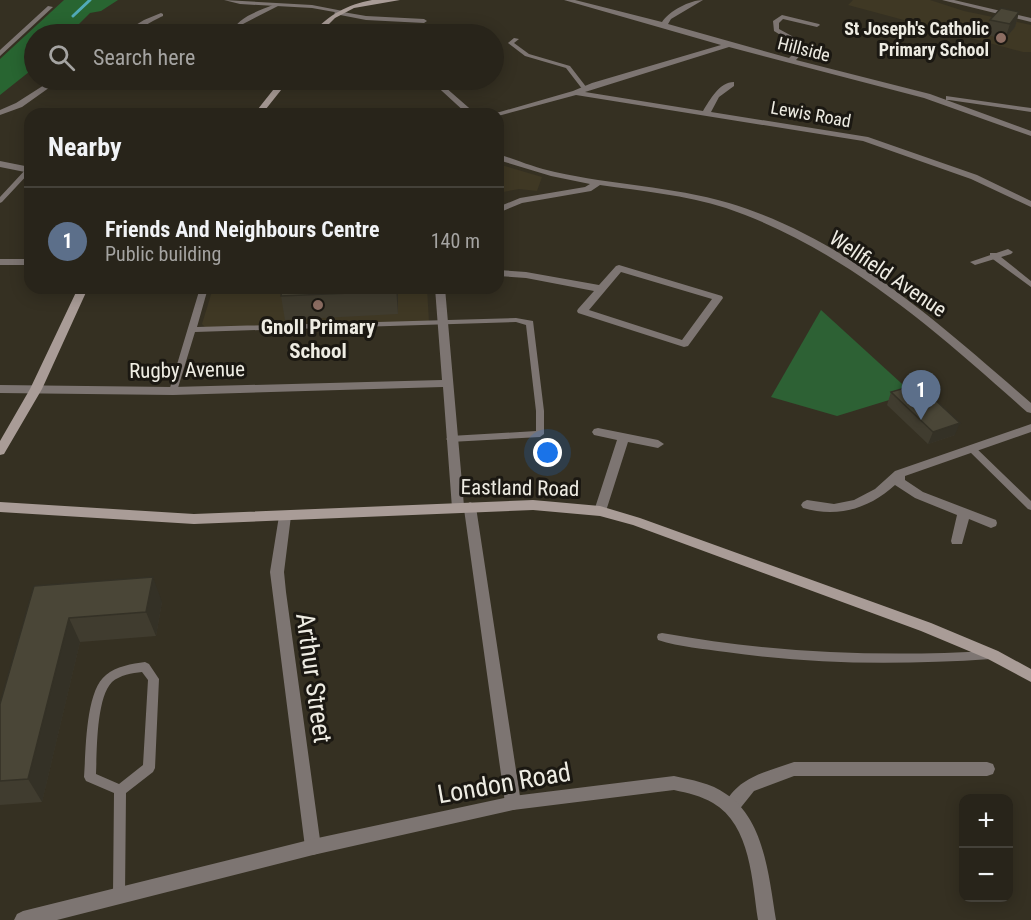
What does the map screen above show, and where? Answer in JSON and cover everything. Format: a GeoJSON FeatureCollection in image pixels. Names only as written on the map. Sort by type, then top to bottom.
{"type":"FeatureCollection","features":[{"type":"Feature","properties":{"kind":"main road"},"geometry":{"type":"LineString","coordinates":[[324,24],[339,12],[361,4],[397,0]]}},
{"type":"Feature","properties":{"kind":"main road"},"geometry":{"type":"LineString","coordinates":[[263,108],[277,90]]}},
{"type":"Feature","properties":{"kind":"main road"},"geometry":{"type":"LineString","coordinates":[[0,451],[36,388],[80,294]]}},
{"type":"Feature","properties":{"kind":"main road","name":"Eastland Road"},"geometry":{"type":"LineString","coordinates":[[0,507],[194,519],[533,505],[600,511],[715,549],[926,627],[1012,663],[1031,676]]}},
{"type":"Feature","properties":{"kind":"main road"},"geometry":{"type":"LineString","coordinates":[[1012,663],[1031,687]]}},
{"type":"Feature","properties":{"kind":"street","name":"Hillside"},"geometry":{"type":"LineString","coordinates":[[567,0],[927,96],[1031,134]]}},
{"type":"Feature","properties":{"kind":"street"},"geometry":{"type":"LineString","coordinates":[[664,25],[668,18],[700,0]]}},
{"type":"Feature","properties":{"kind":"street"},"geometry":{"type":"LineString","coordinates":[[945,0],[1031,20]]}},
{"type":"Feature","properties":{"kind":"street"},"geometry":{"type":"LineString","coordinates":[[240,24],[275,6]]}},
{"type":"Feature","properties":{"kind":"street"},"geometry":{"type":"LineString","coordinates":[[32,24],[50,7]]}},
{"type":"Feature","properties":{"kind":"street"},"geometry":{"type":"LineString","coordinates":[[339,12],[366,18],[424,21]]}},
{"type":"Feature","properties":{"kind":"street"},"geometry":{"type":"LineString","coordinates":[[141,24],[160,15]]}},
{"type":"Feature","properties":{"kind":"street"},"geometry":{"type":"LineString","coordinates":[[791,61],[802,49],[798,43],[776,30],[775,22],[782,17],[817,25]]}},
{"type":"Feature","properties":{"kind":"street"},"geometry":{"type":"LineString","coordinates":[[0,54],[24,31]]}},
{"type":"Feature","properties":{"kind":"street"},"geometry":{"type":"LineString","coordinates":[[504,112],[576,93],[729,45]]}},
{"type":"Feature","properties":{"kind":"street"},"geometry":{"type":"LineString","coordinates":[[706,113],[716,96],[731,84]]}},
{"type":"Feature","properties":{"kind":"street"},"geometry":{"type":"LineString","coordinates":[[0,113],[19,105],[42,90]]}},
{"type":"Feature","properties":{"kind":"street"},"geometry":{"type":"LineString","coordinates":[[444,90],[465,108]]}},
{"type":"Feature","properties":{"kind":"street","name":"Lewis Road"},"geometry":{"type":"LineString","coordinates":[[576,93],[865,139],[975,177],[1031,204]]}},
{"type":"Feature","properties":{"kind":"street"},"geometry":{"type":"LineString","coordinates":[[927,96],[1031,110]]}},
{"type":"Feature","properties":{"kind":"street","name":"Wellfield Avenue"},"geometry":{"type":"LineString","coordinates":[[504,159],[556,174],[651,188],[728,206],[783,228],[882,286],[945,335],[1031,409]]}},
{"type":"Feature","properties":{"kind":"street"},"geometry":{"type":"LineString","coordinates":[[0,164],[24,169]]}},
{"type":"Feature","properties":{"kind":"street","name":"Wellfield Avenue"},"geometry":{"type":"LineString","coordinates":[[504,208],[520,201],[588,189],[600,181]]}},
{"type":"Feature","properties":{"kind":"street"},"geometry":{"type":"LineString","coordinates":[[975,262],[1008,252]]}},
{"type":"Feature","properties":{"kind":"street"},"geometry":{"type":"LineString","coordinates":[[0,262],[24,262]]}},
{"type":"Feature","properties":{"kind":"street"},"geometry":{"type":"LineString","coordinates":[[620,268],[717,298],[684,344],[582,311],[602,289],[620,268]]}},
{"type":"Feature","properties":{"kind":"street"},"geometry":{"type":"LineString","coordinates":[[504,273],[526,275],[602,289]]}},
{"type":"Feature","properties":{"kind":"street"},"geometry":{"type":"LineString","coordinates":[[440,294],[450,439],[464,507],[513,804]]}},
{"type":"Feature","properties":{"kind":"street","name":"Rugby Avenue"},"geometry":{"type":"LineString","coordinates":[[0,389],[173,391],[446,383]]}},
{"type":"Feature","properties":{"kind":"street"},"geometry":{"type":"LineString","coordinates":[[807,505],[822,509],[855,505],[884,491],[899,474],[1031,428]]}},
{"type":"Feature","properties":{"kind":"street"},"geometry":{"type":"LineString","coordinates":[[598,432],[658,444]]}},
{"type":"Feature","properties":{"kind":"street"},"geometry":{"type":"LineString","coordinates":[[600,511],[624,437]]}},
{"type":"Feature","properties":{"kind":"street"},"geometry":{"type":"LineString","coordinates":[[899,474],[899,482],[918,495],[991,523]]}},
{"type":"Feature","properties":{"kind":"street"},"geometry":{"type":"LineString","coordinates":[[957,541],[964,514]]}},
{"type":"Feature","properties":{"kind":"street","name":"Arthur Street"},"geometry":{"type":"LineString","coordinates":[[285,516],[277,572],[313,847]]}},
{"type":"Feature","properties":{"kind":"street"},"geometry":{"type":"LineString","coordinates":[[767,920],[753,847],[746,827],[732,806],[748,786],[794,769],[987,769]]}},
{"type":"Feature","properties":{"kind":"street","name":"London Road"},"geometry":{"type":"LineString","coordinates":[[23,920],[313,847],[513,804],[674,783],[700,786],[732,806]]}},
{"type":"Feature","properties":{"kind":"lane"},"geometry":{"type":"LineString","coordinates":[[226,0],[275,6],[323,6],[339,12]]}},
{"type":"Feature","properties":{"kind":"lane"},"geometry":{"type":"LineString","coordinates":[[516,39],[511,44],[527,55],[568,67],[585,89]]}},
{"type":"Feature","properties":{"kind":"lane"},"geometry":{"type":"LineString","coordinates":[[0,201],[24,175]]}},
{"type":"Feature","properties":{"kind":"lane"},"geometry":{"type":"LineString","coordinates":[[993,255],[1031,285]]}},
{"type":"Feature","properties":{"kind":"lane"},"geometry":{"type":"LineString","coordinates":[[173,391],[202,294]]}},
{"type":"Feature","properties":{"kind":"lane"},"geometry":{"type":"LineString","coordinates":[[192,330],[516,320],[530,323],[533,328],[540,434],[450,439]]}},
{"type":"Feature","properties":{"kind":"lane"},"geometry":{"type":"LineString","coordinates":[[971,448],[1031,507]]}},
{"type":"Feature","properties":{"kind":"lane"},"geometry":{"type":"LineString","coordinates":[[662,636],[721,649],[784,654],[936,659],[993,655]]}},
{"type":"Feature","properties":{"kind":"lane"},"geometry":{"type":"LineString","coordinates":[[145,667],[154,679],[150,768],[120,790],[90,777],[98,695],[106,681],[118,672],[145,667]]}},
{"type":"Feature","properties":{"kind":"lane"},"geometry":{"type":"LineString","coordinates":[[119,894],[120,790]]}},
{"type":"Feature","properties":{"kind":"shaded area","name":"St Joseph's Catholic Primary School"},"geometry":{"type":"Polygon","coordinates":[[[853,0],[930,0],[964,11],[1031,25],[1031,52],[1023,52],[848,5],[853,0]]]}},
{"type":"Feature","properties":{"kind":"shaded area"},"geometry":{"type":"Polygon","coordinates":[[[504,166],[542,177],[537,191],[519,189],[504,192],[504,166]]]}},
{"type":"Feature","properties":{"kind":"shaded area","name":"Gnoll Primary School"},"geometry":{"type":"Polygon","coordinates":[[[211,294],[427,294],[429,322],[205,327],[202,324],[211,294]]]}},
{"type":"Feature","properties":{"kind":"green space"},"geometry":{"type":"Polygon","coordinates":[[[64,0],[118,0],[101,11],[90,13],[79,24],[38,24],[64,0]]]}},
{"type":"Feature","properties":{"kind":"green space"},"geometry":{"type":"Polygon","coordinates":[[[24,37],[24,76],[0,95],[0,59],[24,37]]]}},
{"type":"Feature","properties":{"kind":"green space"},"geometry":{"type":"Polygon","coordinates":[[[821,310],[912,393],[837,416],[771,397],[821,310]]]}},
{"type":"Feature","properties":{"kind":"building"},"geometry":{"type":"Polygon","coordinates":[[[1001,8],[1019,12],[1010,24],[990,20],[1001,8]]]}},
{"type":"Feature","properties":{"kind":"building"},"geometry":{"type":"Polygon","coordinates":[[[281,294],[327,294],[281,296],[281,294]]]}},
{"type":"Feature","properties":{"kind":"building"},"geometry":{"type":"Polygon","coordinates":[[[918,384],[960,423],[933,432],[891,392],[918,384]]]}},
{"type":"Feature","properties":{"kind":"building"},"geometry":{"type":"Polygon","coordinates":[[[153,577],[146,612],[69,618],[28,779],[0,781],[0,704],[34,586],[153,577]]]}},
{"type":"Feature","properties":{"kind":"waterway"},"geometry":{"type":"LineString","coordinates":[[73,16],[90,0]]}},
{"type":"Feature","properties":{"kind":"place","name":"St Joseph's Catholic Primary School"},"geometry":{"type":"Point","coordinates":[1001,38]}},
{"type":"Feature","properties":{"kind":"place","name":"Gnoll Primary School"},"geometry":{"type":"Point","coordinates":[318,305]}},
{"type":"Feature","properties":{"kind":"place","name":"Friends And Neighbours Centre"},"geometry":{"type":"Point","coordinates":[921,420]}}]}
